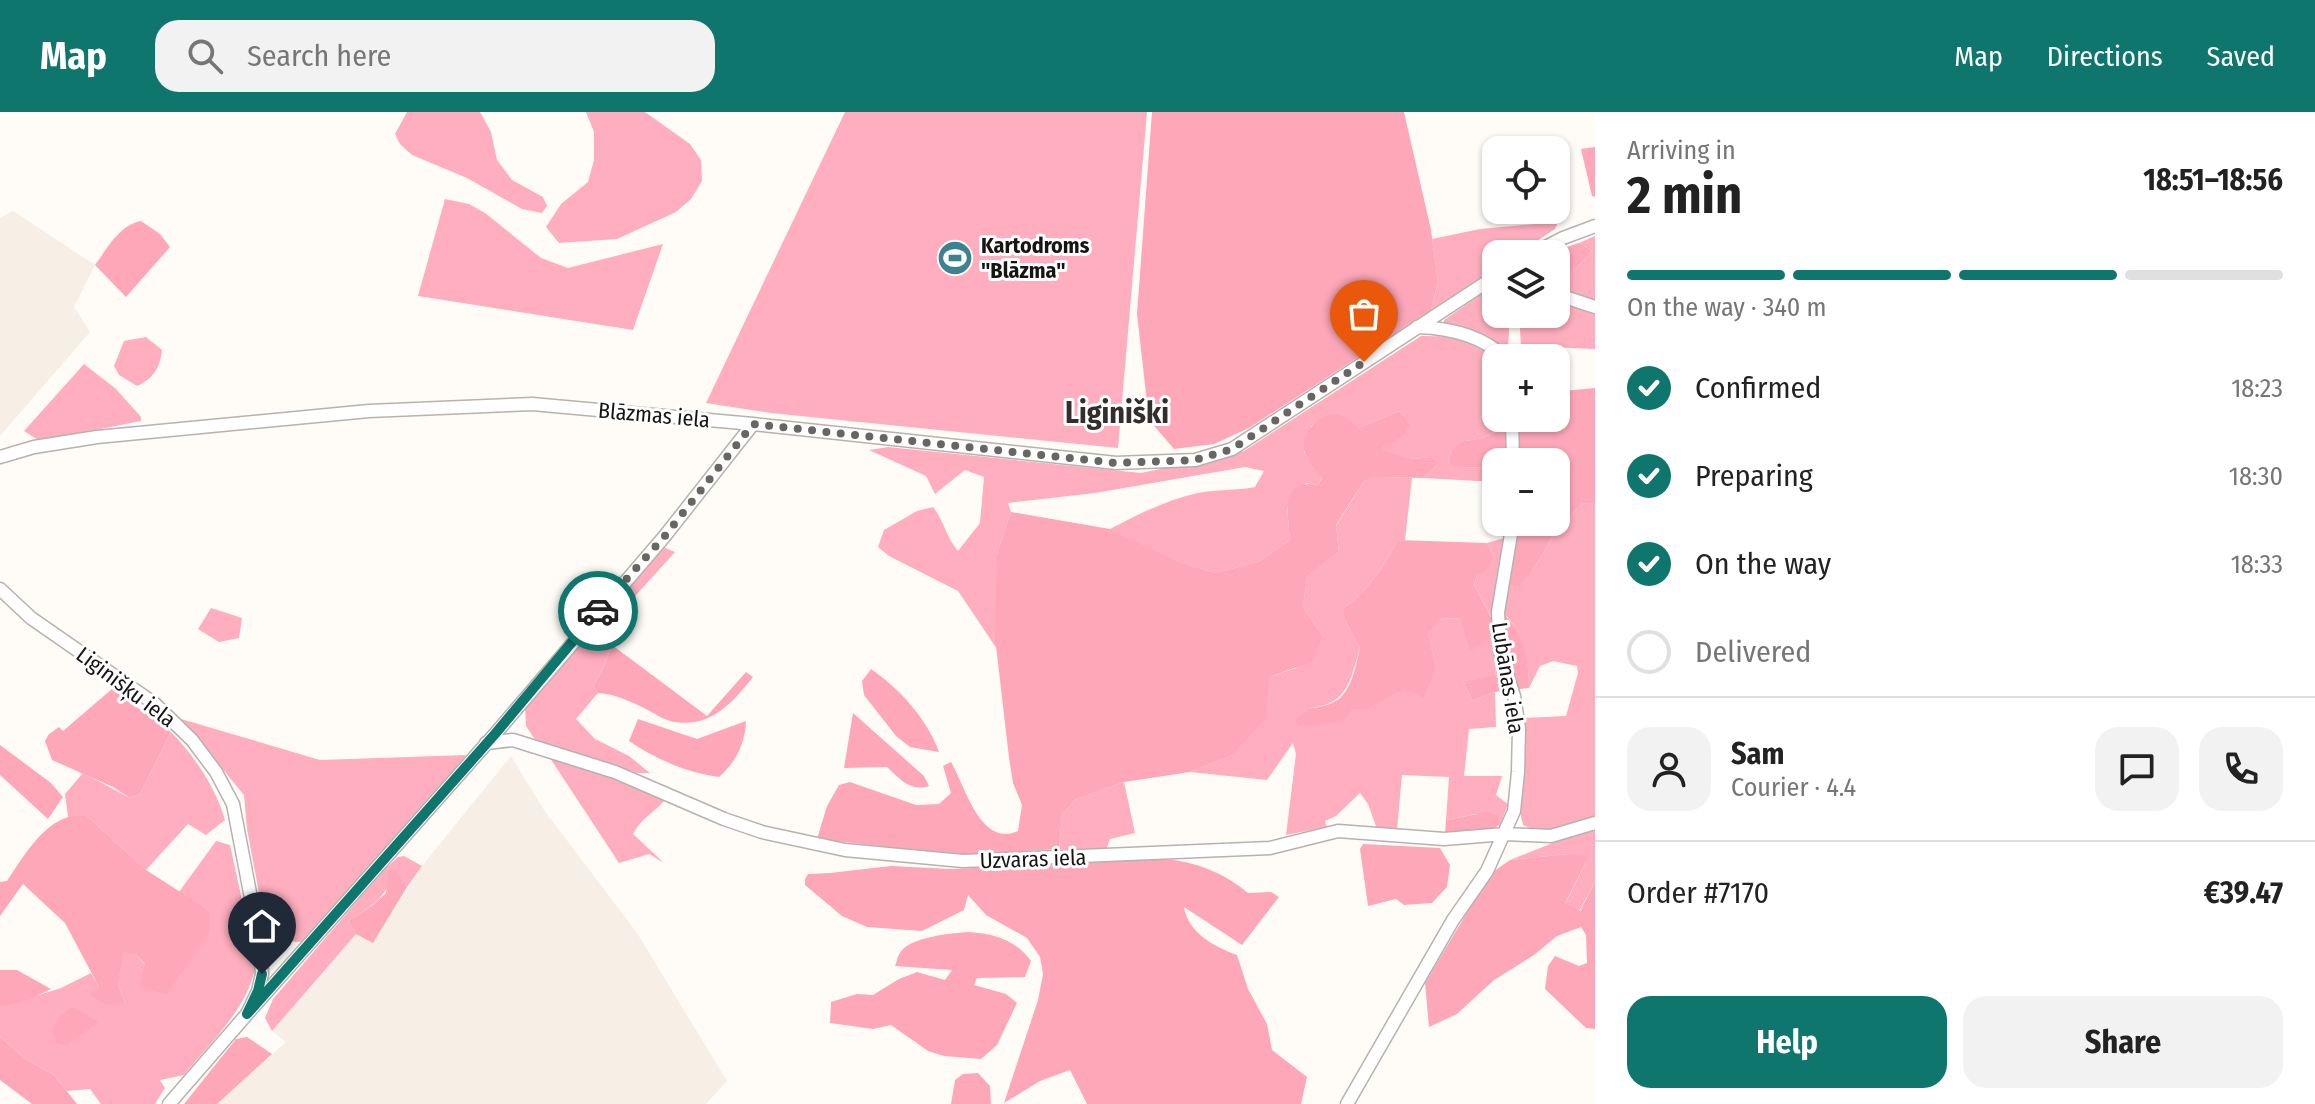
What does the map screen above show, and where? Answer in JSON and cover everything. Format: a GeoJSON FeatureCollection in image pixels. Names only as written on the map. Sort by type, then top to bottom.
{"type":"FeatureCollection","features":[{"type":"Feature","properties":{"kind":"street"},"geometry":{"type":"LineString","coordinates":[[1559,240],[1595,226]]}},
{"type":"Feature","properties":{"kind":"street","name":"Blāzmas iela"},"geometry":{"type":"LineString","coordinates":[[0,457],[34,447],[97,437],[414,409],[532,404],[1116,463],[1195,460],[1232,449],[1482,288]]}},
{"type":"Feature","properties":{"kind":"street"},"geometry":{"type":"LineString","coordinates":[[1570,299],[1595,307]]}},
{"type":"Feature","properties":{"kind":"street"},"geometry":{"type":"LineString","coordinates":[[1417,327],[1462,333],[1484,344]]}},
{"type":"Feature","properties":{"kind":"street"},"geometry":{"type":"LineString","coordinates":[[247,1014],[664,537],[753,424]]}},
{"type":"Feature","properties":{"kind":"street","name":"Lubānas iela"},"geometry":{"type":"LineString","coordinates":[[1347,1104],[1453,920],[1487,871],[1514,811],[1519,729],[1514,696],[1500,652],[1498,612],[1511,536]]}},
{"type":"Feature","properties":{"kind":"street","name":"Liginišķu iela"},"geometry":{"type":"LineString","coordinates":[[0,589],[31,618],[155,704],[192,740],[216,772],[233,804],[260,945],[262,974],[247,1014],[169,1104]]}},
{"type":"Feature","properties":{"kind":"street","name":"Uzvaras iela"},"geometry":{"type":"LineString","coordinates":[[486,743],[513,740],[615,772],[762,832],[845,850],[963,861],[1270,848],[1338,831],[1444,839],[1505,834],[1551,836],[1595,823]]}},
{"type":"Feature","properties":{"kind":"shaded area"},"geometry":{"type":"Polygon","coordinates":[[[407,112],[480,112],[491,132],[497,160],[512,180],[543,197],[547,206],[542,213],[522,209],[467,178],[412,155],[400,144],[395,134],[407,112]]]}},
{"type":"Feature","properties":{"kind":"shaded area"},"geometry":{"type":"Polygon","coordinates":[[[586,112],[645,112],[690,144],[701,160],[702,181],[691,199],[676,212],[617,239],[559,243],[546,227],[561,204],[588,182],[594,160],[594,132],[586,112]]]}},
{"type":"Feature","properties":{"kind":"shaded area","name":"Kartodroms \"Blāzma\""},"geometry":{"type":"Polygon","coordinates":[[[845,112],[1147,112],[1118,448],[771,413],[706,403],[845,112]]]}},
{"type":"Feature","properties":{"kind":"shaded area"},"geometry":{"type":"Polygon","coordinates":[[[1152,112],[1404,112],[1431,230],[1438,282],[1431,310],[1249,428],[1214,444],[1174,449],[1149,420],[1137,314],[1152,112]]]}},
{"type":"Feature","properties":{"kind":"shaded area"},"geometry":{"type":"Polygon","coordinates":[[[1595,147],[1595,197],[1592,196],[1581,149],[1595,147]]]}},
{"type":"Feature","properties":{"kind":"shaded area"},"geometry":{"type":"Polygon","coordinates":[[[445,199],[469,204],[485,213],[541,258],[568,268],[663,244],[633,330],[418,296],[445,199]]]}},
{"type":"Feature","properties":{"kind":"shaded area"},"geometry":{"type":"Polygon","coordinates":[[[13,211],[95,265],[74,307],[90,332],[0,436],[0,218],[13,211]]]}},
{"type":"Feature","properties":{"kind":"shaded area"},"geometry":{"type":"Polygon","coordinates":[[[141,221],[160,234],[170,247],[126,297],[95,265],[120,232],[141,221]]]}},
{"type":"Feature","properties":{"kind":"shaded area"},"geometry":{"type":"Polygon","coordinates":[[[1557,224],[1555,229],[1538,240],[1482,240],[1482,277],[1431,310],[1438,282],[1432,239],[1480,229],[1557,224]]]}},
{"type":"Feature","properties":{"kind":"shaded area"},"geometry":{"type":"Polygon","coordinates":[[[1595,236],[1595,349],[1570,348],[1570,344],[1521,344],[1520,328],[1570,328],[1570,275],[1592,251],[1579,243],[1595,236]]]}},
{"type":"Feature","properties":{"kind":"shaded area"},"geometry":{"type":"Polygon","coordinates":[[[1579,243],[1592,251],[1570,275],[1570,246],[1579,243]]]}},
{"type":"Feature","properties":{"kind":"shaded area"},"geometry":{"type":"Polygon","coordinates":[[[1482,294],[1482,328],[1509,328],[1508,344],[1488,344],[1444,324],[1444,320],[1482,294]]]}},
{"type":"Feature","properties":{"kind":"shaded area"},"geometry":{"type":"Polygon","coordinates":[[[1421,336],[1461,340],[1482,350],[1482,432],[1496,432],[1459,443],[1448,462],[1453,467],[1482,468],[1482,481],[1423,478],[1440,462],[1431,457],[1413,459],[1382,452],[1384,446],[1410,423],[1399,411],[1359,428],[1345,419],[1330,416],[1311,426],[1304,452],[1322,477],[1318,485],[1306,483],[1287,508],[1290,540],[1258,562],[1215,573],[1172,560],[1110,529],[1186,496],[1255,487],[1264,471],[1245,467],[1095,493],[1008,503],[1011,512],[997,554],[997,649],[958,591],[889,556],[878,547],[884,530],[917,511],[933,507],[958,551],[980,523],[984,477],[965,470],[935,494],[926,476],[869,450],[888,447],[1141,473],[1244,451],[1421,336]]]}},
{"type":"Feature","properties":{"kind":"shaded area"},"geometry":{"type":"Polygon","coordinates":[[[146,337],[162,350],[161,356],[151,376],[137,386],[119,375],[114,366],[124,341],[146,337]]]}},
{"type":"Feature","properties":{"kind":"shaded area"},"geometry":{"type":"Polygon","coordinates":[[[84,364],[116,389],[141,417],[141,421],[40,441],[24,431],[84,364]]]}},
{"type":"Feature","properties":{"kind":"shaded area"},"geometry":{"type":"Polygon","coordinates":[[[1595,388],[1595,504],[1583,503],[1570,516],[1570,448],[1518,448],[1518,432],[1570,432],[1570,390],[1595,388]]]}},
{"type":"Feature","properties":{"kind":"shaded area"},"geometry":{"type":"Polygon","coordinates":[[[1399,411],[1410,423],[1400,437],[1384,446],[1383,451],[1413,459],[1431,457],[1440,462],[1423,478],[1377,477],[1364,481],[1336,525],[1339,552],[1307,577],[1303,607],[1323,636],[1311,662],[1269,677],[1266,718],[1231,756],[1190,772],[1124,782],[1076,799],[1062,815],[1059,849],[960,855],[817,839],[827,806],[839,785],[850,782],[916,805],[939,804],[951,793],[943,766],[951,762],[984,823],[993,831],[1005,834],[1018,831],[1022,805],[1013,783],[995,637],[997,554],[1011,512],[1110,529],[1176,561],[1215,573],[1258,562],[1290,540],[1288,509],[1291,492],[1306,484],[1318,485],[1322,478],[1304,450],[1306,436],[1315,423],[1335,414],[1359,428],[1399,411]]]}},
{"type":"Feature","properties":{"kind":"shaded area"},"geometry":{"type":"Polygon","coordinates":[[[1509,432],[1508,448],[1482,448],[1482,468],[1453,467],[1448,462],[1458,443],[1509,432]]]}},
{"type":"Feature","properties":{"kind":"shaded area"},"geometry":{"type":"Polygon","coordinates":[[[1377,477],[1412,478],[1405,540],[1398,540],[1375,577],[1344,608],[1344,618],[1360,648],[1350,681],[1332,702],[1308,708],[1369,709],[1436,665],[1428,634],[1442,618],[1461,619],[1492,635],[1496,677],[1463,681],[1472,701],[1495,692],[1496,727],[1469,729],[1464,776],[1502,776],[1496,795],[1508,804],[1500,825],[1498,817],[1476,814],[1446,820],[1449,777],[1402,775],[1397,829],[1377,829],[1368,804],[1360,793],[1336,816],[1325,821],[1327,827],[1286,835],[1296,754],[1293,743],[1267,780],[1190,772],[1231,756],[1269,677],[1296,668],[1323,636],[1303,607],[1307,577],[1339,552],[1336,526],[1364,481],[1377,477]]]}},
{"type":"Feature","properties":{"kind":"shaded area"},"geometry":{"type":"Polygon","coordinates":[[[1583,503],[1595,504],[1595,823],[1541,830],[1523,825],[1519,808],[1522,718],[1566,716],[1578,673],[1577,666],[1553,661],[1540,666],[1529,688],[1523,645],[1514,626],[1500,611],[1506,586],[1533,570],[1553,536],[1570,536],[1570,516],[1583,503]]]}},
{"type":"Feature","properties":{"kind":"shaded area"},"geometry":{"type":"Polygon","coordinates":[[[1514,536],[1553,536],[1533,570],[1518,586],[1506,586],[1514,536]]]}},
{"type":"Feature","properties":{"kind":"shaded area"},"geometry":{"type":"Polygon","coordinates":[[[1508,537],[1498,629],[1474,585],[1477,575],[1494,557],[1487,543],[1508,537]]]}},
{"type":"Feature","properties":{"kind":"shaded area"},"geometry":{"type":"Polygon","coordinates":[[[1398,540],[1487,543],[1494,557],[1485,571],[1477,575],[1474,585],[1497,628],[1500,611],[1520,636],[1528,666],[1529,688],[1495,692],[1472,701],[1463,681],[1496,676],[1492,636],[1470,650],[1461,619],[1442,618],[1428,634],[1436,665],[1424,698],[1404,688],[1369,709],[1352,709],[1343,722],[1299,726],[1296,721],[1300,715],[1335,701],[1348,687],[1360,648],[1344,618],[1344,608],[1375,577],[1398,540]]]}},
{"type":"Feature","properties":{"kind":"shaded area"},"geometry":{"type":"Polygon","coordinates":[[[661,546],[675,552],[599,636],[612,645],[593,686],[598,693],[576,719],[595,739],[629,756],[650,773],[637,773],[536,741],[526,726],[525,706],[661,546]]]}},
{"type":"Feature","properties":{"kind":"shaded area"},"geometry":{"type":"Polygon","coordinates":[[[211,608],[242,618],[239,638],[219,642],[198,629],[211,608]]]}},
{"type":"Feature","properties":{"kind":"shaded area"},"geometry":{"type":"Polygon","coordinates":[[[612,645],[707,716],[746,672],[753,677],[729,704],[710,717],[688,723],[671,721],[622,698],[598,693],[593,686],[612,645]]]}},
{"type":"Feature","properties":{"kind":"shaded area"},"geometry":{"type":"Polygon","coordinates":[[[871,669],[892,685],[911,706],[928,728],[939,752],[910,747],[896,736],[864,695],[862,681],[871,669]]]}},
{"type":"Feature","properties":{"kind":"shaded area"},"geometry":{"type":"Polygon","coordinates":[[[112,689],[171,732],[140,794],[130,798],[113,787],[52,760],[45,741],[59,727],[63,731],[112,689]]]}},
{"type":"Feature","properties":{"kind":"shaded area"},"geometry":{"type":"Polygon","coordinates":[[[853,713],[924,776],[929,786],[911,786],[887,767],[844,768],[853,713]]]}},
{"type":"Feature","properties":{"kind":"shaded area"},"geometry":{"type":"Polygon","coordinates":[[[181,719],[320,760],[466,755],[304,941],[293,942],[278,936],[265,925],[247,829],[244,795],[181,719]]]}},
{"type":"Feature","properties":{"kind":"shaded area"},"geometry":{"type":"Polygon","coordinates":[[[638,719],[697,739],[746,721],[738,752],[719,777],[672,764],[629,741],[638,719]]]}},
{"type":"Feature","properties":{"kind":"shaded area"},"geometry":{"type":"Polygon","coordinates":[[[171,732],[203,773],[216,795],[225,820],[206,835],[188,824],[146,870],[87,816],[68,817],[65,794],[83,773],[130,798],[140,794],[171,732]]]}},
{"type":"Feature","properties":{"kind":"shaded area"},"geometry":{"type":"Polygon","coordinates":[[[0,745],[51,783],[63,797],[48,819],[0,775],[0,745]]]}},
{"type":"Feature","properties":{"kind":"shaded area"},"geometry":{"type":"Polygon","coordinates":[[[548,755],[639,786],[665,800],[633,834],[664,863],[649,854],[619,863],[548,755]]]}},
{"type":"Feature","properties":{"kind":"shaded area"},"geometry":{"type":"Polygon","coordinates":[[[511,756],[544,810],[637,933],[727,1081],[706,1104],[217,1104],[286,1042],[272,1031],[356,934],[373,943],[422,866],[511,756]]]}},
{"type":"Feature","properties":{"kind":"shaded area"},"geometry":{"type":"Polygon","coordinates":[[[1124,782],[1135,833],[1110,839],[1106,850],[1059,849],[1062,815],[1076,799],[1124,782]]]}},
{"type":"Feature","properties":{"kind":"shaded area"},"geometry":{"type":"Polygon","coordinates":[[[1488,812],[1499,817],[1500,825],[1483,833],[1445,834],[1446,820],[1488,812]]]}},
{"type":"Feature","properties":{"kind":"shaded area"},"geometry":{"type":"Polygon","coordinates":[[[70,816],[87,816],[146,870],[210,911],[209,932],[167,994],[139,987],[145,964],[136,955],[123,952],[118,985],[125,1003],[107,1005],[89,994],[99,987],[65,923],[23,884],[0,916],[0,882],[7,881],[40,835],[70,816]]]}},
{"type":"Feature","properties":{"kind":"shaded area"},"geometry":{"type":"Polygon","coordinates":[[[1595,826],[1595,882],[1579,911],[1565,904],[1587,860],[1569,854],[1510,860],[1595,826]]]}},
{"type":"Feature","properties":{"kind":"shaded area"},"geometry":{"type":"Polygon","coordinates":[[[216,841],[230,845],[256,964],[246,995],[228,1023],[184,1075],[160,1080],[165,1088],[155,1104],[101,1104],[90,1089],[67,1091],[54,1075],[26,1059],[0,1037],[0,1007],[61,988],[91,973],[99,987],[90,994],[125,1003],[118,985],[122,951],[136,955],[145,965],[210,911],[179,892],[216,841]]]}},
{"type":"Feature","properties":{"kind":"shaded area"},"geometry":{"type":"Polygon","coordinates":[[[1363,844],[1440,848],[1450,865],[1447,887],[1432,903],[1404,905],[1396,899],[1368,906],[1360,849],[1363,844]]]}},
{"type":"Feature","properties":{"kind":"shaded area"},"geometry":{"type":"Polygon","coordinates":[[[1569,854],[1585,856],[1587,860],[1565,903],[1580,911],[1595,882],[1595,1029],[1586,1028],[1545,989],[1548,966],[1555,956],[1579,966],[1587,963],[1586,935],[1581,927],[1557,936],[1534,955],[1494,980],[1457,1014],[1429,1027],[1425,983],[1490,874],[1510,860],[1569,854]]]}},
{"type":"Feature","properties":{"kind":"shaded area"},"geometry":{"type":"Polygon","coordinates":[[[404,856],[422,866],[407,887],[396,870],[377,900],[348,921],[356,934],[272,1031],[265,1018],[273,999],[383,871],[398,857],[404,856]]]}},
{"type":"Feature","properties":{"kind":"shaded area"},"geometry":{"type":"Polygon","coordinates":[[[1166,859],[1210,870],[1248,893],[1271,892],[1279,897],[1242,945],[1184,907],[1197,932],[1220,948],[1237,955],[1248,989],[1267,1024],[1272,1050],[1307,1077],[1301,1104],[1087,1104],[1070,1070],[1040,1081],[1004,1103],[1038,1000],[1043,974],[1040,957],[1027,938],[986,915],[968,895],[964,910],[922,931],[867,927],[842,916],[805,885],[808,874],[891,866],[951,869],[1166,859]]]}},
{"type":"Feature","properties":{"kind":"shaded area"},"geometry":{"type":"Polygon","coordinates":[[[396,869],[407,887],[373,943],[356,934],[348,921],[386,893],[388,872],[396,869]]]}},
{"type":"Feature","properties":{"kind":"shaded area"},"geometry":{"type":"Polygon","coordinates":[[[969,932],[1004,939],[1031,961],[1025,977],[977,978],[974,985],[1006,994],[1017,1003],[997,1045],[981,1059],[944,1056],[928,1051],[891,1025],[873,1029],[830,1023],[831,1002],[857,994],[873,995],[917,972],[945,980],[952,970],[895,966],[899,955],[912,943],[921,940],[969,932]]]}},
{"type":"Feature","properties":{"kind":"shaded area"},"geometry":{"type":"Polygon","coordinates":[[[0,970],[17,970],[51,989],[28,1000],[0,1007],[0,970]]]}},
{"type":"Feature","properties":{"kind":"shaded area"},"geometry":{"type":"Polygon","coordinates":[[[73,1007],[98,1022],[67,1045],[56,1043],[52,1029],[59,1017],[73,1007]]]}},
{"type":"Feature","properties":{"kind":"shaded area"},"geometry":{"type":"Polygon","coordinates":[[[0,1037],[26,1059],[54,1075],[77,1104],[32,1104],[0,1080],[0,1037]]]}},
{"type":"Feature","properties":{"kind":"shaded area"},"geometry":{"type":"Polygon","coordinates":[[[247,1037],[272,1054],[217,1104],[184,1104],[236,1039],[247,1037]]]}},
{"type":"Feature","properties":{"kind":"shaded area"},"geometry":{"type":"Polygon","coordinates":[[[978,1073],[990,1086],[991,1104],[951,1104],[955,1080],[963,1074],[978,1073]]]}},
{"type":"Feature","properties":{"kind":"way so far"},"geometry":{"type":"LineString","coordinates":[[598,611],[664,537],[753,424],[1116,463],[1195,460],[1232,449],[1364,362]]}},
{"type":"Feature","properties":{"kind":"place","name":"Kartodroms \"Blāzma\""},"geometry":{"type":"Point","coordinates":[955,258]}},
{"type":"Feature","properties":{"kind":"district","name":"Liginiški"},"geometry":{"type":"Point","coordinates":[1117,413]}},
{"type":"Feature","properties":{"kind":"route"},"geometry":{"type":"LineString","coordinates":[[262,974],[247,1014],[495,734],[598,611]]}}]}
